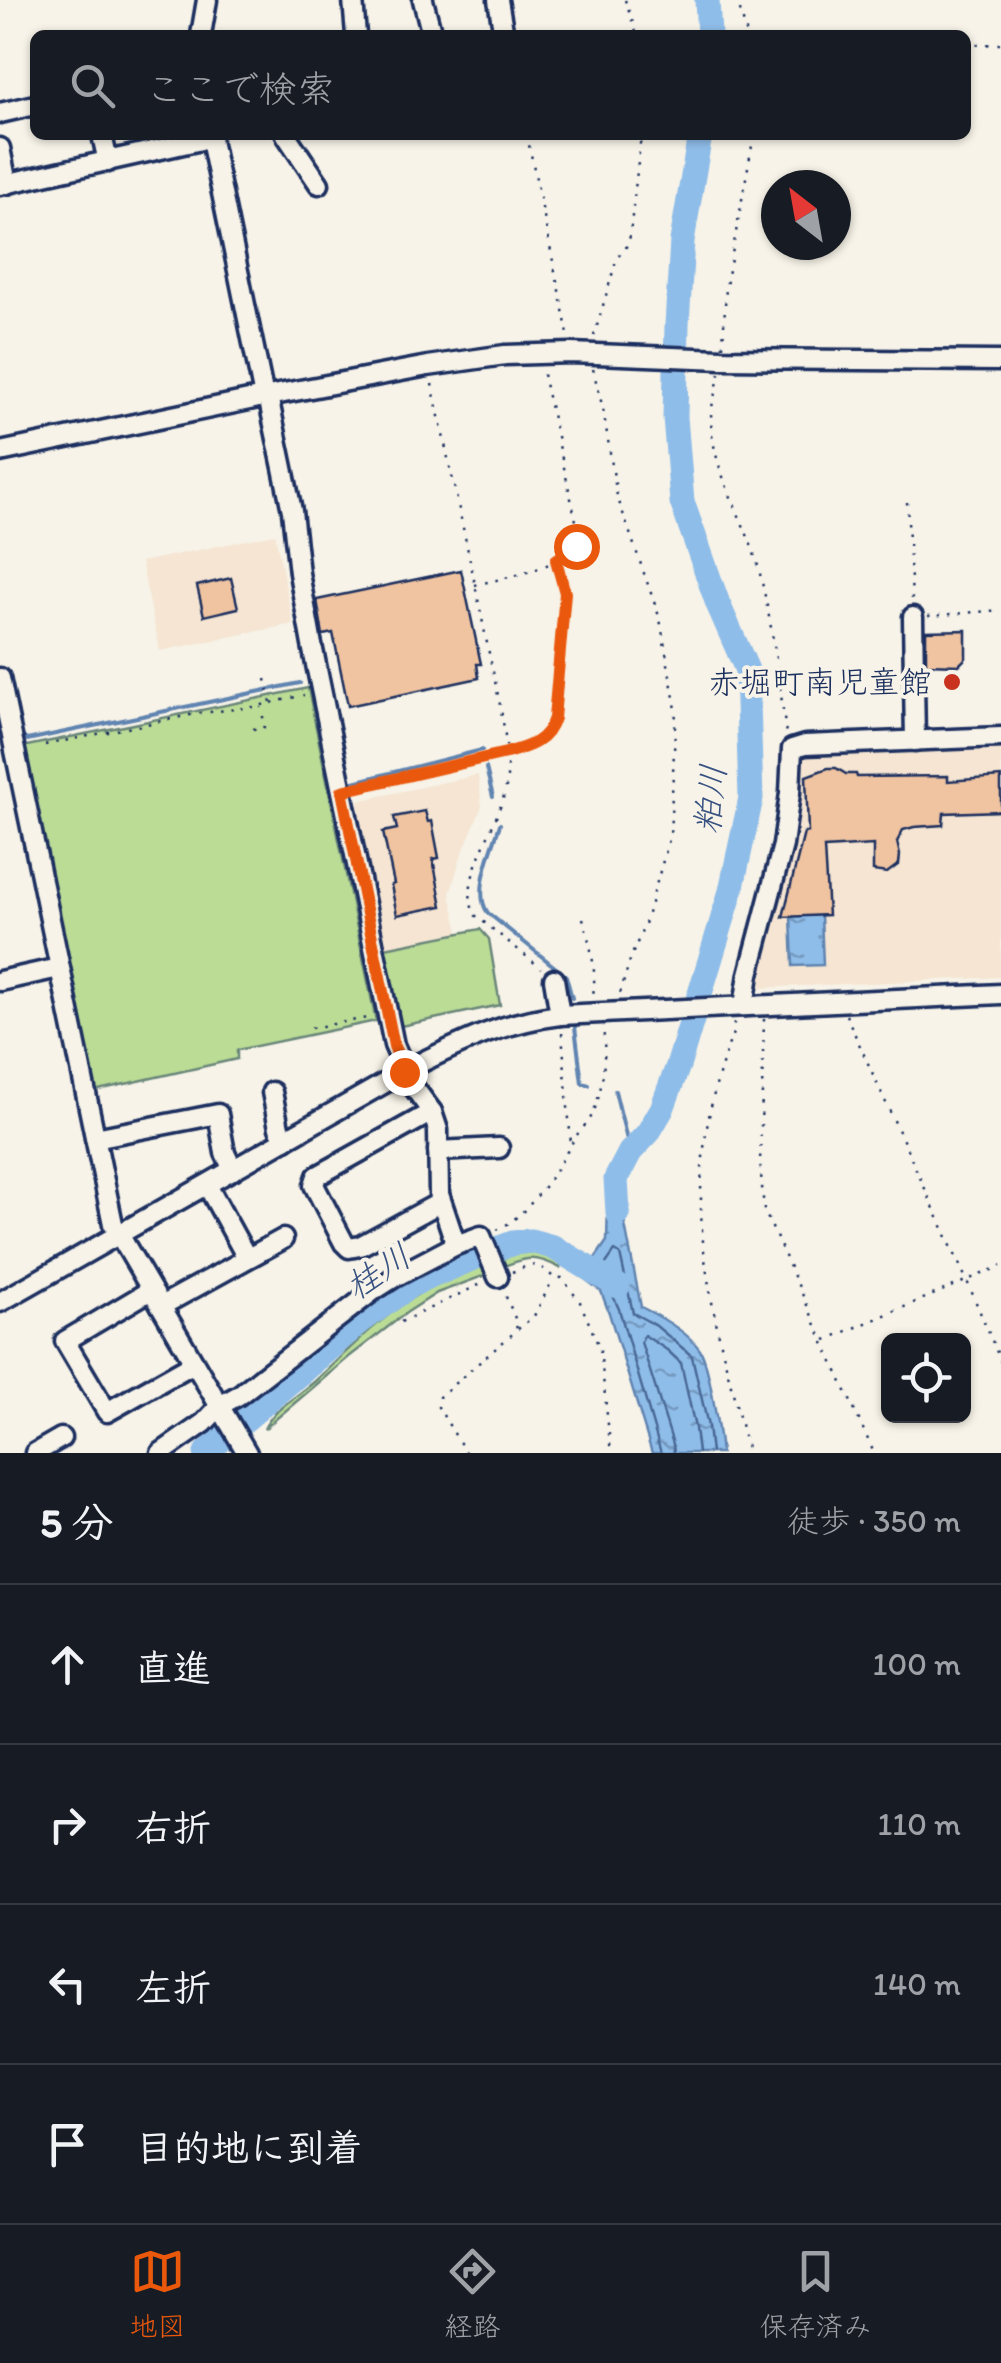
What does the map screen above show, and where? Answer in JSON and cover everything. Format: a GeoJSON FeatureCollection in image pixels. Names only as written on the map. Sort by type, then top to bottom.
{"type":"FeatureCollection","features":[{"type":"Feature","properties":{"kind":"street"},"geometry":{"type":"LineString","coordinates":[[202,30],[207,0]]}},
{"type":"Feature","properties":{"kind":"street"},"geometry":{"type":"LineString","coordinates":[[353,0],[356,30]]}},
{"type":"Feature","properties":{"kind":"street"},"geometry":{"type":"LineString","coordinates":[[423,0],[431,30]]}},
{"type":"Feature","properties":{"kind":"street"},"geometry":{"type":"LineString","coordinates":[[498,0],[504,30]]}},
{"type":"Feature","properties":{"kind":"street"},"geometry":{"type":"LineString","coordinates":[[0,113],[30,106]]}},
{"type":"Feature","properties":{"kind":"street"},"geometry":{"type":"LineString","coordinates":[[103,140],[108,162]]}},
{"type":"Feature","properties":{"kind":"street"},"geometry":{"type":"LineString","coordinates":[[0,148],[4,184],[198,140]]}},
{"type":"Feature","properties":{"kind":"street"},"geometry":{"type":"LineString","coordinates":[[211,140],[292,511],[308,627],[394,1046],[404,1072],[432,1112],[438,1130],[441,1202],[456,1244]]}},
{"type":"Feature","properties":{"kind":"street"},"geometry":{"type":"LineString","coordinates":[[289,140],[319,184]]}},
{"type":"Feature","properties":{"kind":"street"},"geometry":{"type":"LineString","coordinates":[[0,452],[266,396],[506,354],[1001,360]]}},
{"type":"Feature","properties":{"kind":"street"},"geometry":{"type":"LineString","coordinates":[[913,618],[916,742]]}},
{"type":"Feature","properties":{"kind":"street"},"geometry":{"type":"LineString","coordinates":[[0,678],[112,1220],[246,1452]]}},
{"type":"Feature","properties":{"kind":"street"},"geometry":{"type":"LineString","coordinates":[[736,1010],[783,844],[792,749],[1001,737]]}},
{"type":"Feature","properties":{"kind":"street"},"geometry":{"type":"LineString","coordinates":[[0,981],[60,968]]}},
{"type":"Feature","properties":{"kind":"street"},"geometry":{"type":"LineString","coordinates":[[554,979],[560,1015]]}},
{"type":"Feature","properties":{"kind":"street"},"geometry":{"type":"LineString","coordinates":[[0,1302],[404,1072],[489,1030],[560,1015],[736,1010],[839,1000],[1001,994]]}},
{"type":"Feature","properties":{"kind":"street"},"geometry":{"type":"LineString","coordinates":[[272,1092],[285,1140]]}},
{"type":"Feature","properties":{"kind":"street"},"geometry":{"type":"LineString","coordinates":[[432,1112],[317,1176],[314,1185],[349,1248],[360,1246],[441,1202]]}},
{"type":"Feature","properties":{"kind":"street"},"geometry":{"type":"LineString","coordinates":[[95,1138],[218,1114],[225,1153],[233,1170]]}},
{"type":"Feature","properties":{"kind":"street"},"geometry":{"type":"LineString","coordinates":[[438,1152],[499,1148]]}},
{"type":"Feature","properties":{"kind":"street"},"geometry":{"type":"LineString","coordinates":[[207,1185],[247,1258]]}},
{"type":"Feature","properties":{"kind":"street"},"geometry":{"type":"LineString","coordinates":[[161,1306],[283,1238]]}},
{"type":"Feature","properties":{"kind":"street"},"geometry":{"type":"LineString","coordinates":[[162,1453],[395,1276],[456,1244],[482,1238],[497,1274]]}},
{"type":"Feature","properties":{"kind":"street"},"geometry":{"type":"LineString","coordinates":[[150,1290],[65,1341],[107,1412],[194,1363]]}},
{"type":"Feature","properties":{"kind":"street"},"geometry":{"type":"LineString","coordinates":[[35,1453],[61,1438]]}},
{"type":"Feature","properties":{"kind":"path"},"geometry":{"type":"LineString","coordinates":[[625,0],[636,30]]}},
{"type":"Feature","properties":{"kind":"path"},"geometry":{"type":"LineString","coordinates":[[737,0],[746,30]]}},
{"type":"Feature","properties":{"kind":"path"},"geometry":{"type":"LineString","coordinates":[[971,46],[1001,44]]}},
{"type":"Feature","properties":{"kind":"path"},"geometry":{"type":"LineString","coordinates":[[528,140],[565,311],[586,354],[603,410],[617,496],[660,618],[676,709],[670,836],[645,924],[607,1013]]}},
{"type":"Feature","properties":{"kind":"path"},"geometry":{"type":"LineString","coordinates":[[586,354],[617,258],[630,243],[640,140]]}},
{"type":"Feature","properties":{"kind":"path"},"geometry":{"type":"LineString","coordinates":[[753,140],[726,286],[721,358],[711,418],[722,477],[760,574],[786,740]]}},
{"type":"Feature","properties":{"kind":"path"},"geometry":{"type":"LineString","coordinates":[[476,585],[534,570],[576,546],[579,534],[538,354]]}},
{"type":"Feature","properties":{"kind":"path"},"geometry":{"type":"LineString","coordinates":[[428,366],[476,585],[506,753],[506,788],[475,872],[469,903],[475,916],[554,979]]}},
{"type":"Feature","properties":{"kind":"path"},"geometry":{"type":"LineString","coordinates":[[907,502],[913,618],[1001,610]]}},
{"type":"Feature","properties":{"kind":"path"},"geometry":{"type":"LineString","coordinates":[[342,791],[506,753],[545,737],[554,718],[565,593],[556,560]]}},
{"type":"Feature","properties":{"kind":"path"},"geometry":{"type":"LineString","coordinates":[[266,679],[271,700]]}},
{"type":"Feature","properties":{"kind":"path"},"geometry":{"type":"LineString","coordinates":[[46,745],[310,694]]}},
{"type":"Feature","properties":{"kind":"path"},"geometry":{"type":"LineString","coordinates":[[253,730],[265,726],[261,705]]}},
{"type":"Feature","properties":{"kind":"path"},"geometry":{"type":"LineString","coordinates":[[482,1238],[510,1224],[524,1210],[594,1114],[606,1060],[607,1013],[583,918]]}},
{"type":"Feature","properties":{"kind":"path"},"geometry":{"type":"LineString","coordinates":[[839,1000],[1001,1362]]}},
{"type":"Feature","properties":{"kind":"path"},"geometry":{"type":"LineString","coordinates":[[765,1006],[760,1163],[764,1210],[874,1453]]}},
{"type":"Feature","properties":{"kind":"path"},"geometry":{"type":"LineString","coordinates":[[736,1010],[708,1116],[701,1197],[711,1292],[748,1453]]}},
{"type":"Feature","properties":{"kind":"path"},"geometry":{"type":"LineString","coordinates":[[312,1028],[379,1015]]}},
{"type":"Feature","properties":{"kind":"path"},"geometry":{"type":"LineString","coordinates":[[560,1015],[571,1146]]}},
{"type":"Feature","properties":{"kind":"path"},"geometry":{"type":"LineString","coordinates":[[401,1322],[497,1274],[533,1264],[562,1278],[580,1302],[600,1348],[611,1453]]}},
{"type":"Feature","properties":{"kind":"path"},"geometry":{"type":"LineString","coordinates":[[824,1341],[1001,1266]]}},
{"type":"Feature","properties":{"kind":"path"},"geometry":{"type":"LineString","coordinates":[[497,1274],[517,1323],[516,1331]]}},
{"type":"Feature","properties":{"kind":"path"},"geometry":{"type":"LineString","coordinates":[[466,1453],[438,1408],[439,1397],[534,1316],[554,1277]]}},
{"type":"Feature","properties":{"kind":"shaded area"},"geometry":{"type":"Polygon","coordinates":[[[275,534],[293,624],[160,651],[141,562],[275,534]]]}},
{"type":"Feature","properties":{"kind":"shaded area"},"geometry":{"type":"Polygon","coordinates":[[[1001,742],[1001,977],[756,988],[780,900],[790,844],[797,757],[804,751],[1001,742]]]}},
{"type":"Feature","properties":{"kind":"shaded area"},"geometry":{"type":"Polygon","coordinates":[[[478,775],[482,806],[450,894],[459,932],[385,948],[357,801],[478,775]]]}},
{"type":"Feature","properties":{"kind":"green space"},"geometry":{"type":"Polygon","coordinates":[[[308,688],[376,1021],[237,1050],[237,1059],[94,1091],[22,747],[308,688]]]}},
{"type":"Feature","properties":{"kind":"green space"},"geometry":{"type":"Polygon","coordinates":[[[480,929],[489,939],[500,1005],[401,1026],[385,948],[480,929]]]}},
{"type":"Feature","properties":{"kind":"green space"},"geometry":{"type":"Polygon","coordinates":[[[533,1246],[562,1260],[560,1268],[538,1259],[523,1260],[437,1293],[349,1357],[264,1429],[279,1409],[411,1299],[470,1267],[533,1246]]]}},
{"type":"Feature","properties":{"kind":"water"},"geometry":{"type":"Polygon","coordinates":[[[821,915],[823,965],[793,966],[791,916],[821,915]]]}},
{"type":"Feature","properties":{"kind":"water"},"geometry":{"type":"Polygon","coordinates":[[[616,1179],[641,1307],[681,1331],[700,1350],[710,1383],[721,1453],[652,1453],[601,1291],[582,1277],[607,1241],[608,1202],[616,1179]]]}},
{"type":"Feature","properties":{"kind":"building"},"geometry":{"type":"Polygon","coordinates":[[[461,570],[481,664],[477,664],[479,678],[348,706],[333,633],[323,635],[317,600],[461,570]]]}},
{"type":"Feature","properties":{"kind":"building"},"geometry":{"type":"Polygon","coordinates":[[[231,578],[238,608],[204,616],[197,586],[231,578]]]}},
{"type":"Feature","properties":{"kind":"building"},"geometry":{"type":"Polygon","coordinates":[[[966,630],[966,658],[959,665],[926,664],[926,631],[966,630]]]}},
{"type":"Feature","properties":{"kind":"building"},"geometry":{"type":"Polygon","coordinates":[[[828,768],[857,777],[948,776],[948,781],[1001,777],[1001,811],[944,813],[943,825],[903,830],[897,842],[899,864],[887,873],[873,871],[873,845],[824,848],[828,915],[783,917],[804,833],[808,832],[806,776],[828,768]]]}},
{"type":"Feature","properties":{"kind":"building"},"geometry":{"type":"Polygon","coordinates":[[[425,811],[428,822],[432,821],[439,858],[433,859],[442,906],[397,915],[383,832],[397,829],[394,817],[425,811]]]}},
{"type":"Feature","properties":{"kind":"waterway","name":"粕川"},"geometry":{"type":"LineString","coordinates":[[707,0],[709,30]]}},
{"type":"Feature","properties":{"kind":"waterway","name":"粕川"},"geometry":{"type":"LineString","coordinates":[[618,1213],[616,1179],[630,1152],[648,1133],[662,1109],[679,1063],[731,891],[751,798],[747,670],[718,604],[682,502],[675,417],[682,241],[699,140]]}},
{"type":"Feature","properties":{"kind":"waterway"},"geometry":{"type":"LineString","coordinates":[[329,677],[350,783],[482,750]]}},
{"type":"Feature","properties":{"kind":"waterway"},"geometry":{"type":"LineString","coordinates":[[19,734],[27,740],[300,683]]}},
{"type":"Feature","properties":{"kind":"waterway"},"geometry":{"type":"LineString","coordinates":[[486,768],[493,797]]}},
{"type":"Feature","properties":{"kind":"waterway"},"geometry":{"type":"LineString","coordinates":[[500,824],[485,870],[484,904],[488,913],[566,976],[572,998]]}},
{"type":"Feature","properties":{"kind":"waterway"},"geometry":{"type":"LineString","coordinates":[[575,1027],[582,1083],[589,1085]]}},
{"type":"Feature","properties":{"kind":"waterway"},"geometry":{"type":"LineString","coordinates":[[615,1091],[630,1152]]}},
{"type":"Feature","properties":{"kind":"waterway","name":"桂川"},"geometry":{"type":"LineString","coordinates":[[206,1453],[360,1322],[411,1285],[471,1259],[513,1243],[531,1241],[553,1247],[618,1286]]}},
{"type":"Feature","properties":{"kind":"place","name":"赤堀町南児童館"},"geometry":{"type":"Point","coordinates":[952,682]}},
{"type":"Feature","properties":{"kind":"route"},"geometry":{"type":"LineString","coordinates":[[404,1072],[394,1046],[342,791],[506,753],[545,737],[554,718],[565,593],[556,560],[576,546]]}}]}
